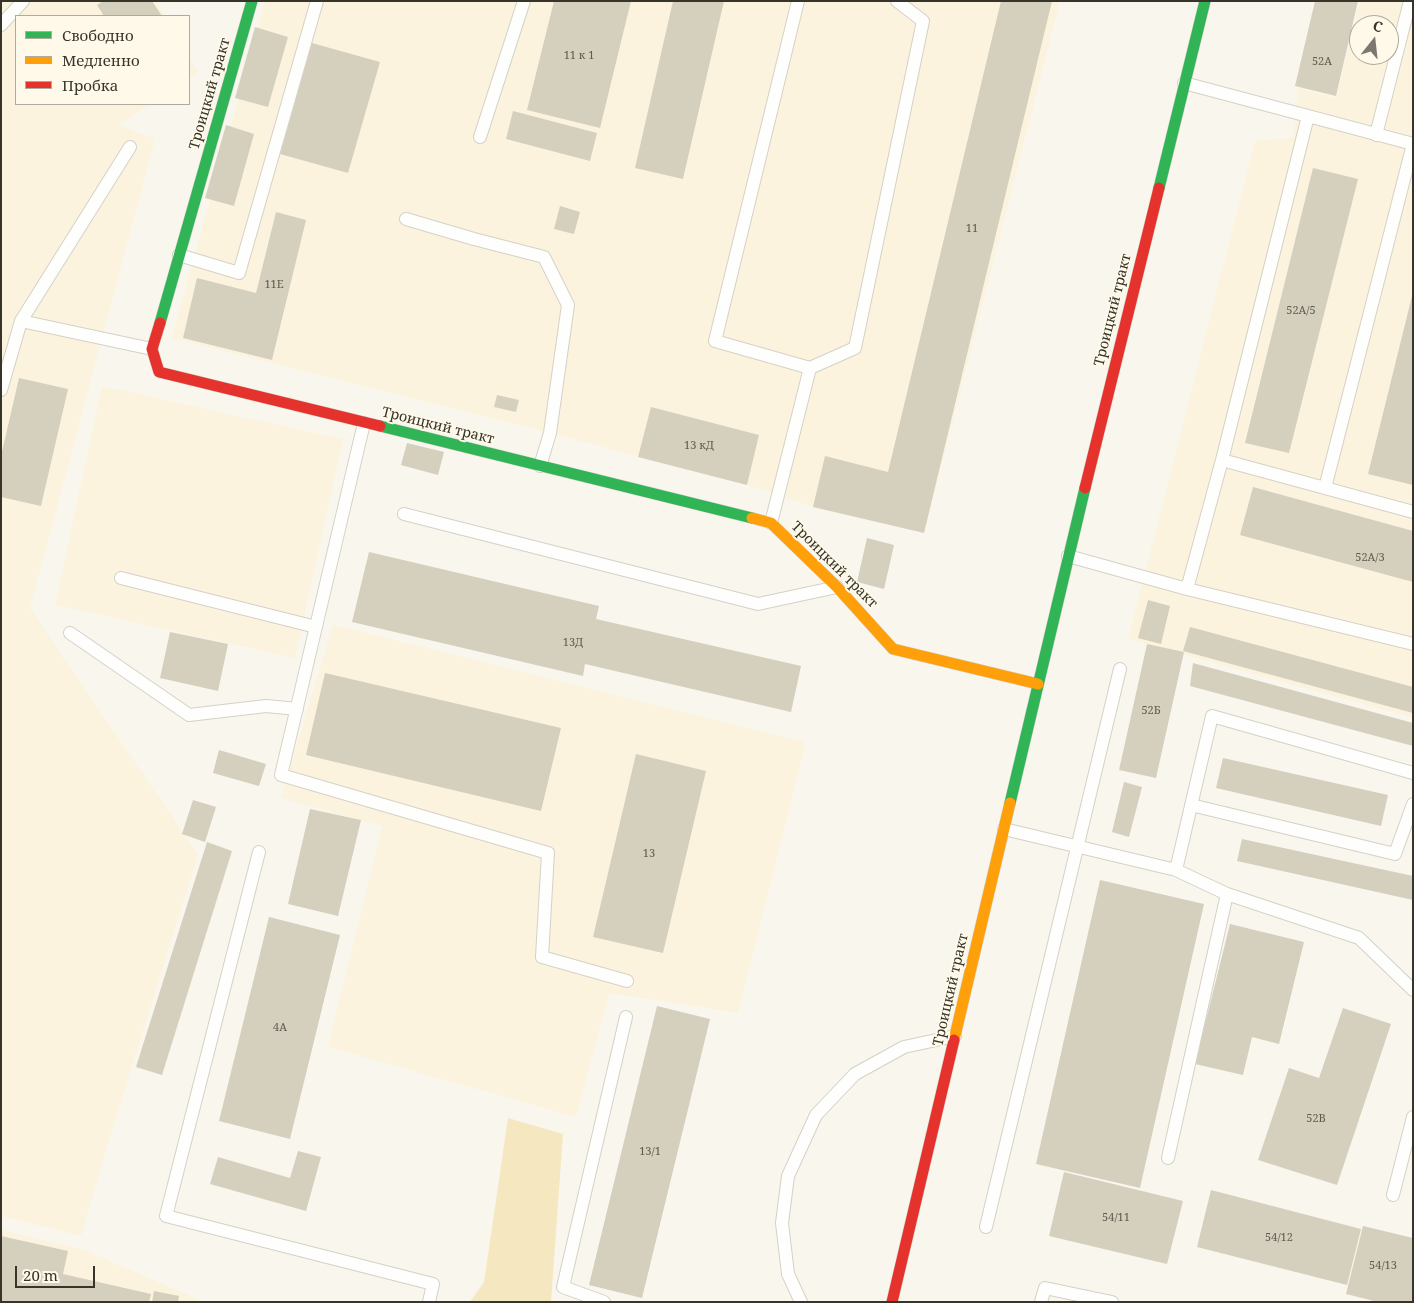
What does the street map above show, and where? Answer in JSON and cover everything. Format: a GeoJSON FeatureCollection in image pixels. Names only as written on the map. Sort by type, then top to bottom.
{"type":"FeatureCollection","features":[{"type":"Feature","properties":{"kind":"street","name":"Троицкий тракт"},"geometry":{"type":"LineString","coordinates":[[252,1],[152,350],[159,372],[771,523],[837,586],[893,649],[1038,684]]}},
{"type":"Feature","properties":{"kind":"street","name":"Троицкий тракт"},"geometry":{"type":"LineString","coordinates":[[892,1302],[1068,556],[1205,1]]}},
{"type":"Feature","properties":{"kind":"lane"},"geometry":{"type":"LineString","coordinates":[[1,25],[23,1]]}},
{"type":"Feature","properties":{"kind":"lane"},"geometry":{"type":"LineString","coordinates":[[179,255],[239,272],[317,1]]}},
{"type":"Feature","properties":{"kind":"lane"},"geometry":{"type":"LineString","coordinates":[[480,137],[524,1]]}},
{"type":"Feature","properties":{"kind":"lane"},"geometry":{"type":"LineString","coordinates":[[798,1],[715,341],[810,368],[855,348],[924,21],[897,1]]}},
{"type":"Feature","properties":{"kind":"lane"},"geometry":{"type":"LineString","coordinates":[[1376,135],[1410,1]]}},
{"type":"Feature","properties":{"kind":"lane"},"geometry":{"type":"LineString","coordinates":[[1184,83],[1413,144],[1325,488]]}},
{"type":"Feature","properties":{"kind":"lane"},"geometry":{"type":"LineString","coordinates":[[1187,589],[1222,460],[1308,116]]}},
{"type":"Feature","properties":{"kind":"lane"},"geometry":{"type":"LineString","coordinates":[[1,390],[20,321],[130,148]]}},
{"type":"Feature","properties":{"kind":"lane"},"geometry":{"type":"LineString","coordinates":[[406,219],[544,257],[568,305],[550,433],[540,466]]}},
{"type":"Feature","properties":{"kind":"lane"},"geometry":{"type":"LineString","coordinates":[[20,321],[152,350]]}},
{"type":"Feature","properties":{"kind":"lane"},"geometry":{"type":"LineString","coordinates":[[771,523],[810,368]]}},
{"type":"Feature","properties":{"kind":"lane"},"geometry":{"type":"LineString","coordinates":[[364,423],[281,775],[548,853],[542,956],[628,981]]}},
{"type":"Feature","properties":{"kind":"lane"},"geometry":{"type":"LineString","coordinates":[[1222,460],[1413,512]]}},
{"type":"Feature","properties":{"kind":"lane"},"geometry":{"type":"LineString","coordinates":[[404,514],[758,604],[837,586]]}},
{"type":"Feature","properties":{"kind":"lane"},"geometry":{"type":"LineString","coordinates":[[1068,556],[1187,589],[1413,644]]}},
{"type":"Feature","properties":{"kind":"lane"},"geometry":{"type":"LineString","coordinates":[[120,578],[316,627]]}},
{"type":"Feature","properties":{"kind":"lane"},"geometry":{"type":"LineString","coordinates":[[70,633],[189,715],[266,706],[296,709]]}},
{"type":"Feature","properties":{"kind":"lane"},"geometry":{"type":"LineString","coordinates":[[986,1227],[1120,670]]}},
{"type":"Feature","properties":{"kind":"lane"},"geometry":{"type":"LineString","coordinates":[[1176,870],[1212,716],[1413,773]]}},
{"type":"Feature","properties":{"kind":"lane"},"geometry":{"type":"LineString","coordinates":[[1191,805],[1395,854],[1413,804]]}},
{"type":"Feature","properties":{"kind":"lane"},"geometry":{"type":"LineString","coordinates":[[1004,829],[1176,870],[1227,894],[1359,938],[1413,990]]}},
{"type":"Feature","properties":{"kind":"lane"},"geometry":{"type":"LineString","coordinates":[[259,852],[166,1216],[433,1284],[429,1302]]}},
{"type":"Feature","properties":{"kind":"lane"},"geometry":{"type":"LineString","coordinates":[[1168,1158],[1227,894]]}},
{"type":"Feature","properties":{"kind":"lane"},"geometry":{"type":"LineString","coordinates":[[604,1302],[563,1287],[626,1017]]}},
{"type":"Feature","properties":{"kind":"lane"},"geometry":{"type":"LineString","coordinates":[[801,1302],[788,1274],[782,1223],[788,1176],[816,1115],[855,1074],[904,1047],[955,1036]]}},
{"type":"Feature","properties":{"kind":"lane"},"geometry":{"type":"LineString","coordinates":[[1393,1195],[1413,1117]]}},
{"type":"Feature","properties":{"kind":"lane"},"geometry":{"type":"LineString","coordinates":[[1041,1302],[1045,1288],[1112,1302]]}},
{"type":"Feature","properties":{"kind":"shaded area"},"geometry":{"type":"Polygon","coordinates":[[[1,1],[157,1],[164,15],[15,15],[15,105],[149,105],[119,125],[155,139],[30,608],[198,855],[115,1120],[81,1236],[1,1216],[1,1]]]}},
{"type":"Feature","properties":{"kind":"shaded area"},"geometry":{"type":"Polygon","coordinates":[[[265,1],[1060,1],[924,533],[813,507],[747,485],[550,433],[172,338],[265,1]]]}},
{"type":"Feature","properties":{"kind":"shaded area"},"geometry":{"type":"Polygon","coordinates":[[[1360,1],[1413,1],[1413,718],[1128,639],[1255,141],[1293,138],[1298,88],[1336,98],[1349,45],[1349,65],[1399,65],[1399,15],[1357,15],[1360,1]]]}},
{"type":"Feature","properties":{"kind":"shaded area"},"geometry":{"type":"Polygon","coordinates":[[[190,58],[198,72],[190,78],[190,58]]]}},
{"type":"Feature","properties":{"kind":"shaded area"},"geometry":{"type":"Polygon","coordinates":[[[102,386],[343,439],[295,658],[55,605],[102,386]]]}},
{"type":"Feature","properties":{"kind":"shaded area"},"geometry":{"type":"Polygon","coordinates":[[[333,625],[806,742],[738,1013],[609,993],[576,1117],[328,1047],[382,826],[281,798],[333,625]]]}},
{"type":"Feature","properties":{"kind":"shaded area"},"geometry":{"type":"Polygon","coordinates":[[[508,1118],[563,1134],[551,1302],[470,1302],[484,1282],[508,1118]]]}},
{"type":"Feature","properties":{"kind":"shaded area"},"geometry":{"type":"Polygon","coordinates":[[[1,1230],[85,1250],[204,1302],[1,1302],[1,1230]]]}},
{"type":"Feature","properties":{"kind":"building"},"geometry":{"type":"Polygon","coordinates":[[[103,1],[152,1],[161,15],[103,15],[97,5],[103,1]]]}},
{"type":"Feature","properties":{"kind":"building"},"geometry":{"type":"Polygon","coordinates":[[[554,1],[631,1],[600,128],[527,110],[554,1]]]}},
{"type":"Feature","properties":{"kind":"building"},"geometry":{"type":"Polygon","coordinates":[[[673,1],[724,1],[683,179],[635,168],[673,1]]]}},
{"type":"Feature","properties":{"kind":"building"},"geometry":{"type":"Polygon","coordinates":[[[1001,1],[1052,1],[924,533],[813,507],[825,456],[888,472],[1001,1]]]}},
{"type":"Feature","properties":{"kind":"building"},"geometry":{"type":"Polygon","coordinates":[[[1315,1],[1358,1],[1355,15],[1349,15],[1349,40],[1336,96],[1295,86],[1315,1]]]}},
{"type":"Feature","properties":{"kind":"building"},"geometry":{"type":"Polygon","coordinates":[[[255,27],[288,37],[268,107],[235,98],[255,27]]]}},
{"type":"Feature","properties":{"kind":"building"},"geometry":{"type":"Polygon","coordinates":[[[312,43],[380,62],[348,173],[280,154],[312,43]]]}},
{"type":"Feature","properties":{"kind":"building"},"geometry":{"type":"Polygon","coordinates":[[[513,111],[597,133],[590,161],[506,139],[513,111]]]}},
{"type":"Feature","properties":{"kind":"building"},"geometry":{"type":"Polygon","coordinates":[[[226,125],[254,134],[234,206],[205,198],[226,125]]]}},
{"type":"Feature","properties":{"kind":"building"},"geometry":{"type":"Polygon","coordinates":[[[1313,168],[1358,179],[1289,453],[1245,443],[1313,168]]]}},
{"type":"Feature","properties":{"kind":"building"},"geometry":{"type":"Polygon","coordinates":[[[560,206],[580,212],[574,234],[554,229],[560,206]]]}},
{"type":"Feature","properties":{"kind":"building"},"geometry":{"type":"Polygon","coordinates":[[[276,212],[306,220],[272,360],[183,338],[197,278],[256,293],[276,212]]]}},
{"type":"Feature","properties":{"kind":"building"},"geometry":{"type":"Polygon","coordinates":[[[1413,296],[1413,485],[1368,474],[1413,296]]]}},
{"type":"Feature","properties":{"kind":"building"},"geometry":{"type":"Polygon","coordinates":[[[19,378],[68,389],[41,506],[1,497],[1,456],[19,378]]]}},
{"type":"Feature","properties":{"kind":"building"},"geometry":{"type":"Polygon","coordinates":[[[497,395],[519,400],[516,412],[494,407],[497,395]]]}},
{"type":"Feature","properties":{"kind":"building"},"geometry":{"type":"Polygon","coordinates":[[[651,407],[759,435],[747,485],[638,457],[651,407]]]}},
{"type":"Feature","properties":{"kind":"building"},"geometry":{"type":"Polygon","coordinates":[[[407,443],[444,452],[438,475],[401,465],[407,443]]]}},
{"type":"Feature","properties":{"kind":"building"},"geometry":{"type":"Polygon","coordinates":[[[1253,487],[1413,531],[1413,582],[1240,535],[1253,487]]]}},
{"type":"Feature","properties":{"kind":"building"},"geometry":{"type":"Polygon","coordinates":[[[867,538],[894,545],[884,589],[857,582],[867,538]]]}},
{"type":"Feature","properties":{"kind":"building"},"geometry":{"type":"Polygon","coordinates":[[[369,552],[599,606],[596,619],[801,666],[791,712],[585,664],[583,676],[352,622],[369,552]]]}},
{"type":"Feature","properties":{"kind":"building"},"geometry":{"type":"Polygon","coordinates":[[[1148,600],[1170,606],[1161,644],[1138,638],[1148,600]]]}},
{"type":"Feature","properties":{"kind":"building"},"geometry":{"type":"Polygon","coordinates":[[[1190,627],[1413,687],[1413,713],[1183,651],[1190,627]]]}},
{"type":"Feature","properties":{"kind":"building"},"geometry":{"type":"Polygon","coordinates":[[[170,632],[228,644],[218,691],[160,678],[170,632]]]}},
{"type":"Feature","properties":{"kind":"building"},"geometry":{"type":"Polygon","coordinates":[[[1147,644],[1184,652],[1156,778],[1119,770],[1147,644]]]}},
{"type":"Feature","properties":{"kind":"building"},"geometry":{"type":"Polygon","coordinates":[[[1193,663],[1413,723],[1413,746],[1190,686],[1193,663]]]}},
{"type":"Feature","properties":{"kind":"building"},"geometry":{"type":"Polygon","coordinates":[[[325,673],[561,728],[541,811],[306,755],[325,673]]]}},
{"type":"Feature","properties":{"kind":"building"},"geometry":{"type":"Polygon","coordinates":[[[219,750],[266,764],[259,786],[213,773],[219,750]]]}},
{"type":"Feature","properties":{"kind":"building"},"geometry":{"type":"Polygon","coordinates":[[[636,754],[706,771],[663,953],[593,937],[636,754]]]}},
{"type":"Feature","properties":{"kind":"building"},"geometry":{"type":"Polygon","coordinates":[[[1223,758],[1388,795],[1381,826],[1216,788],[1223,758]]]}},
{"type":"Feature","properties":{"kind":"building"},"geometry":{"type":"Polygon","coordinates":[[[1124,782],[1142,787],[1129,837],[1112,832],[1124,782]]]}},
{"type":"Feature","properties":{"kind":"building"},"geometry":{"type":"Polygon","coordinates":[[[193,800],[216,807],[205,842],[182,834],[193,800]]]}},
{"type":"Feature","properties":{"kind":"building"},"geometry":{"type":"Polygon","coordinates":[[[310,809],[361,820],[338,916],[288,904],[310,809]]]}},
{"type":"Feature","properties":{"kind":"building"},"geometry":{"type":"Polygon","coordinates":[[[1242,839],[1413,876],[1413,900],[1237,861],[1242,839]]]}},
{"type":"Feature","properties":{"kind":"building"},"geometry":{"type":"Polygon","coordinates":[[[207,842],[232,851],[162,1075],[136,1067],[207,842]]]}},
{"type":"Feature","properties":{"kind":"building"},"geometry":{"type":"Polygon","coordinates":[[[1100,880],[1204,904],[1140,1188],[1036,1164],[1100,880]]]}},
{"type":"Feature","properties":{"kind":"building"},"geometry":{"type":"Polygon","coordinates":[[[269,917],[340,935],[290,1139],[219,1121],[269,917]]]}},
{"type":"Feature","properties":{"kind":"building"},"geometry":{"type":"Polygon","coordinates":[[[1230,924],[1304,942],[1279,1044],[1252,1037],[1243,1075],[1195,1064],[1230,924]]]}},
{"type":"Feature","properties":{"kind":"building"},"geometry":{"type":"Polygon","coordinates":[[[657,1006],[710,1019],[642,1298],[589,1285],[657,1006]]]}},
{"type":"Feature","properties":{"kind":"building"},"geometry":{"type":"Polygon","coordinates":[[[1343,1008],[1391,1024],[1337,1185],[1258,1160],[1289,1068],[1319,1078],[1343,1008]]]}},
{"type":"Feature","properties":{"kind":"building"},"geometry":{"type":"Polygon","coordinates":[[[298,1151],[321,1157],[306,1211],[210,1184],[218,1157],[290,1178],[298,1151]]]}},
{"type":"Feature","properties":{"kind":"building"},"geometry":{"type":"Polygon","coordinates":[[[1064,1172],[1183,1201],[1167,1264],[1049,1236],[1064,1172]]]}},
{"type":"Feature","properties":{"kind":"building"},"geometry":{"type":"Polygon","coordinates":[[[1211,1190],[1361,1229],[1347,1285],[1197,1247],[1211,1190]]]}},
{"type":"Feature","properties":{"kind":"building"},"geometry":{"type":"Polygon","coordinates":[[[1363,1226],[1413,1238],[1413,1302],[1378,1302],[1346,1294],[1363,1226]]]}},
{"type":"Feature","properties":{"kind":"building"},"geometry":{"type":"Polygon","coordinates":[[[1,1236],[68,1251],[63,1274],[151,1294],[149,1302],[1,1302],[1,1236]]]}},
{"type":"Feature","properties":{"kind":"building"},"geometry":{"type":"Polygon","coordinates":[[[154,1291],[179,1296],[178,1302],[152,1302],[154,1291]]]}},
{"type":"Feature","properties":{"kind":"traffic: fast"},"geometry":{"type":"LineString","coordinates":[[160,323],[252,1]]}},
{"type":"Feature","properties":{"kind":"traffic: fast"},"geometry":{"type":"LineString","coordinates":[[1159,188],[1205,1]]}},
{"type":"Feature","properties":{"kind":"traffic: fast"},"geometry":{"type":"LineString","coordinates":[[380,426],[752,518]]}},
{"type":"Feature","properties":{"kind":"traffic: fast"},"geometry":{"type":"LineString","coordinates":[[1010,803],[1085,488]]}},
{"type":"Feature","properties":{"kind":"traffic: slow"},"geometry":{"type":"LineString","coordinates":[[752,518],[771,523],[837,587],[893,649],[1038,684]]}},
{"type":"Feature","properties":{"kind":"traffic: slow"},"geometry":{"type":"LineString","coordinates":[[954,1040],[1010,803]]}},
{"type":"Feature","properties":{"kind":"traffic: jam"},"geometry":{"type":"LineString","coordinates":[[1085,488],[1159,188]]}},
{"type":"Feature","properties":{"kind":"traffic: jam"},"geometry":{"type":"LineString","coordinates":[[160,323],[152,349],[159,372],[380,426]]}},
{"type":"Feature","properties":{"kind":"traffic: jam"},"geometry":{"type":"LineString","coordinates":[[892,1302],[954,1040]]}}]}
